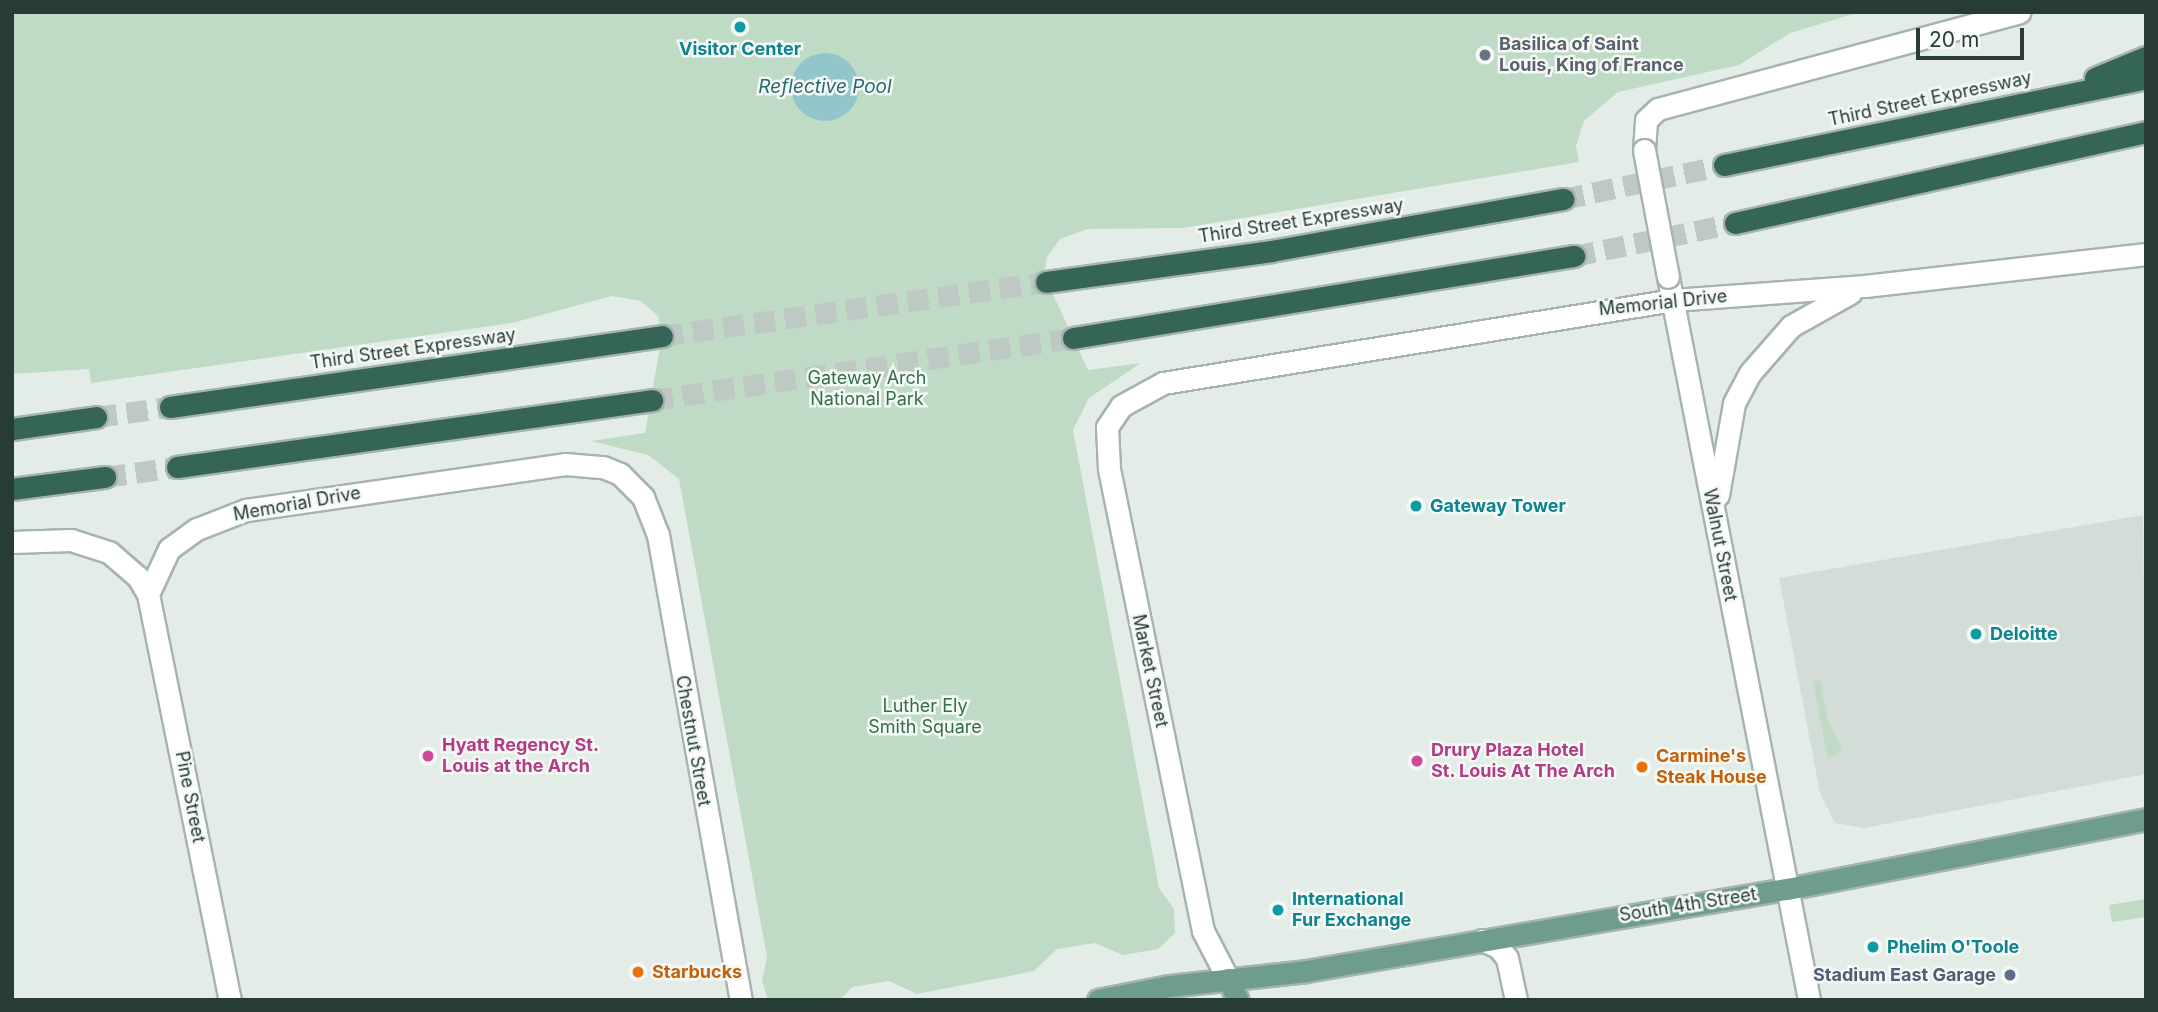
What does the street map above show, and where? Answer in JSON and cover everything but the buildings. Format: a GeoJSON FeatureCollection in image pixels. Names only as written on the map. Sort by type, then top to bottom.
{"type":"FeatureCollection","features":[{"type":"Feature","properties":{"kind":"highway"},"geometry":{"type":"LineString","coordinates":[[2048,98],[2146,57]]}},
{"type":"Feature","properties":{"kind":"highway","name":"Third Street Expressway"},"geometry":{"type":"LineString","coordinates":[[1724,165],[2146,78]]}},
{"type":"Feature","properties":{"kind":"highway"},"geometry":{"type":"LineString","coordinates":[[1735,223],[2146,132]]}},
{"type":"Feature","properties":{"kind":"highway","name":"Third Street Expressway"},"geometry":{"type":"LineString","coordinates":[[1046,282],[1271,251],[1563,199]]}},
{"type":"Feature","properties":{"kind":"highway"},"geometry":{"type":"LineString","coordinates":[[1073,338],[1574,256]]}},
{"type":"Feature","properties":{"kind":"highway","name":"Third Street Expressway"},"geometry":{"type":"LineString","coordinates":[[170,407],[662,336]]}},
{"type":"Feature","properties":{"kind":"highway"},"geometry":{"type":"LineString","coordinates":[[177,467],[652,400]]}},
{"type":"Feature","properties":{"kind":"highway"},"geometry":{"type":"LineString","coordinates":[[12,429],[96,417]]}},
{"type":"Feature","properties":{"kind":"highway"},"geometry":{"type":"LineString","coordinates":[[12,489],[104,477]]}},
{"type":"Feature","properties":{"kind":"main road","name":"South 4th Street"},"geometry":{"type":"LineString","coordinates":[[1098,1000],[1228,979],[1306,971],[1787,889],[2146,819]]}},
{"type":"Feature","properties":{"kind":"main road","name":"Market Street"},"geometry":{"type":"LineString","coordinates":[[1228,979],[1238,1000]]}},
{"type":"Feature","properties":{"kind":"street","name":"Walnut Street"},"geometry":{"type":"LineString","coordinates":[[1809,1000],[1644,150],[1646,120],[1658,109],[1671,105],[2019,12]]}},
{"type":"Feature","properties":{"kind":"street","name":"Memorial Drive"},"geometry":{"type":"LineString","coordinates":[[1183,379],[1673,300],[1865,286],[2146,254]]}},
{"type":"Feature","properties":{"kind":"street"},"geometry":{"type":"LineString","coordinates":[[1716,528],[1723,444],[1734,403],[1750,373],[1791,326],[1865,286]]}},
{"type":"Feature","properties":{"kind":"street","name":"Market Street"},"geometry":{"type":"LineString","coordinates":[[1183,379],[1141,392],[1121,406],[1107,427],[1105,446],[1203,931],[1228,979]]}},
{"type":"Feature","properties":{"kind":"street","name":"Memorial Drive"},"geometry":{"type":"LineString","coordinates":[[148,594],[169,549],[197,529],[246,510],[565,464],[603,467],[635,486]]}},
{"type":"Feature","properties":{"kind":"street","name":"Chestnut Street"},"geometry":{"type":"LineString","coordinates":[[635,486],[647,503],[658,536],[741,1000]]}},
{"type":"Feature","properties":{"kind":"street"},"geometry":{"type":"LineString","coordinates":[[12,542],[71,540],[109,552],[138,577],[148,594]]}},
{"type":"Feature","properties":{"kind":"street","name":"Pine Street"},"geometry":{"type":"LineString","coordinates":[[148,594],[230,1000]]}},
{"type":"Feature","properties":{"kind":"street"},"geometry":{"type":"LineString","coordinates":[[1482,940],[1499,947],[1507,958],[1516,1000]]}},
{"type":"Feature","properties":{"kind":"shaded area","name":"Deloitte"},"geometry":{"type":"Polygon","coordinates":[[[2143,515],[2146,774],[1864,828],[1835,823],[1820,793],[1779,578],[2143,515]]]}},
{"type":"Feature","properties":{"kind":"green space","name":"Gateway Arch National Park"},"geometry":{"type":"Polygon","coordinates":[[[12,12],[1860,12],[1790,33],[1739,65],[1618,92],[1584,121],[1576,146],[1579,162],[1183,228],[1088,229],[1060,239],[1047,257],[1044,275],[1088,370],[1141,363],[1089,398],[1073,430],[1159,888],[1174,909],[1175,933],[1158,949],[1123,955],[1095,943],[1057,949],[1034,971],[917,994],[889,981],[852,987],[840,1000],[768,1000],[762,981],[767,957],[679,479],[648,455],[591,441],[645,433],[662,336],[658,316],[641,301],[612,296],[512,323],[91,383],[89,369],[12,374],[12,12]]]}},
{"type":"Feature","properties":{"kind":"green space"},"geometry":{"type":"Polygon","coordinates":[[[1820,680],[1828,720],[1843,750],[1828,760],[1813,682],[1820,680]]]}},
{"type":"Feature","properties":{"kind":"green space"},"geometry":{"type":"Polygon","coordinates":[[[2146,899],[2146,917],[2112,922],[2109,905],[2146,899]]]}},
{"type":"Feature","properties":{"kind":"water","name":"Reflective Pool"},"geometry":{"type":"Polygon","coordinates":[[[825,53],[838,56],[849,63],[856,74],[859,87],[856,100],[849,111],[838,118],[825,121],[812,118],[801,111],[794,100],[791,87],[794,74],[801,63],[812,56],[825,53]]]}},
{"type":"Feature","properties":{"kind":"tunnel"},"geometry":{"type":"LineString","coordinates":[[1563,199],[1724,165]]}},
{"type":"Feature","properties":{"kind":"tunnel"},"geometry":{"type":"LineString","coordinates":[[1574,256],[1735,223]]}},
{"type":"Feature","properties":{"kind":"tunnel"},"geometry":{"type":"LineString","coordinates":[[662,336],[1046,282]]}},
{"type":"Feature","properties":{"kind":"tunnel"},"geometry":{"type":"LineString","coordinates":[[652,400],[1073,338]]}},
{"type":"Feature","properties":{"kind":"tunnel"},"geometry":{"type":"LineString","coordinates":[[96,417],[170,407]]}},
{"type":"Feature","properties":{"kind":"tunnel"},"geometry":{"type":"LineString","coordinates":[[105,477],[177,467]]}},
{"type":"Feature","properties":{"kind":"place","name":"Visitor Center"},"geometry":{"type":"Point","coordinates":[740,27]}},
{"type":"Feature","properties":{"kind":"place","name":"Basilica of Saint Louis, King of France"},"geometry":{"type":"Point","coordinates":[1485,55]}},
{"type":"Feature","properties":{"kind":"place","name":"Gateway Tower"},"geometry":{"type":"Point","coordinates":[1416,506]}},
{"type":"Feature","properties":{"kind":"place","name":"Deloitte"},"geometry":{"type":"Point","coordinates":[1976,634]}},
{"type":"Feature","properties":{"kind":"place","name":"Hyatt Regency St. Louis at the Arch"},"geometry":{"type":"Point","coordinates":[428,756]}},
{"type":"Feature","properties":{"kind":"place","name":"Drury Plaza Hotel St. Louis At The Arch"},"geometry":{"type":"Point","coordinates":[1417,761]}},
{"type":"Feature","properties":{"kind":"place","name":"Carmine's Steak House"},"geometry":{"type":"Point","coordinates":[1642,767]}},
{"type":"Feature","properties":{"kind":"place","name":"International Fur Exchange"},"geometry":{"type":"Point","coordinates":[1278,910]}},
{"type":"Feature","properties":{"kind":"place","name":"Phelim O'Toole"},"geometry":{"type":"Point","coordinates":[1873,947]}},
{"type":"Feature","properties":{"kind":"place","name":"Starbucks"},"geometry":{"type":"Point","coordinates":[638,972]}},
{"type":"Feature","properties":{"kind":"place","name":"Stadium East Garage"},"geometry":{"type":"Point","coordinates":[2010,975]}},
{"type":"Feature","properties":{"kind":"park label","name":"Luther Ely Smith Square"},"geometry":{"type":"Point","coordinates":[925,717]}}]}
